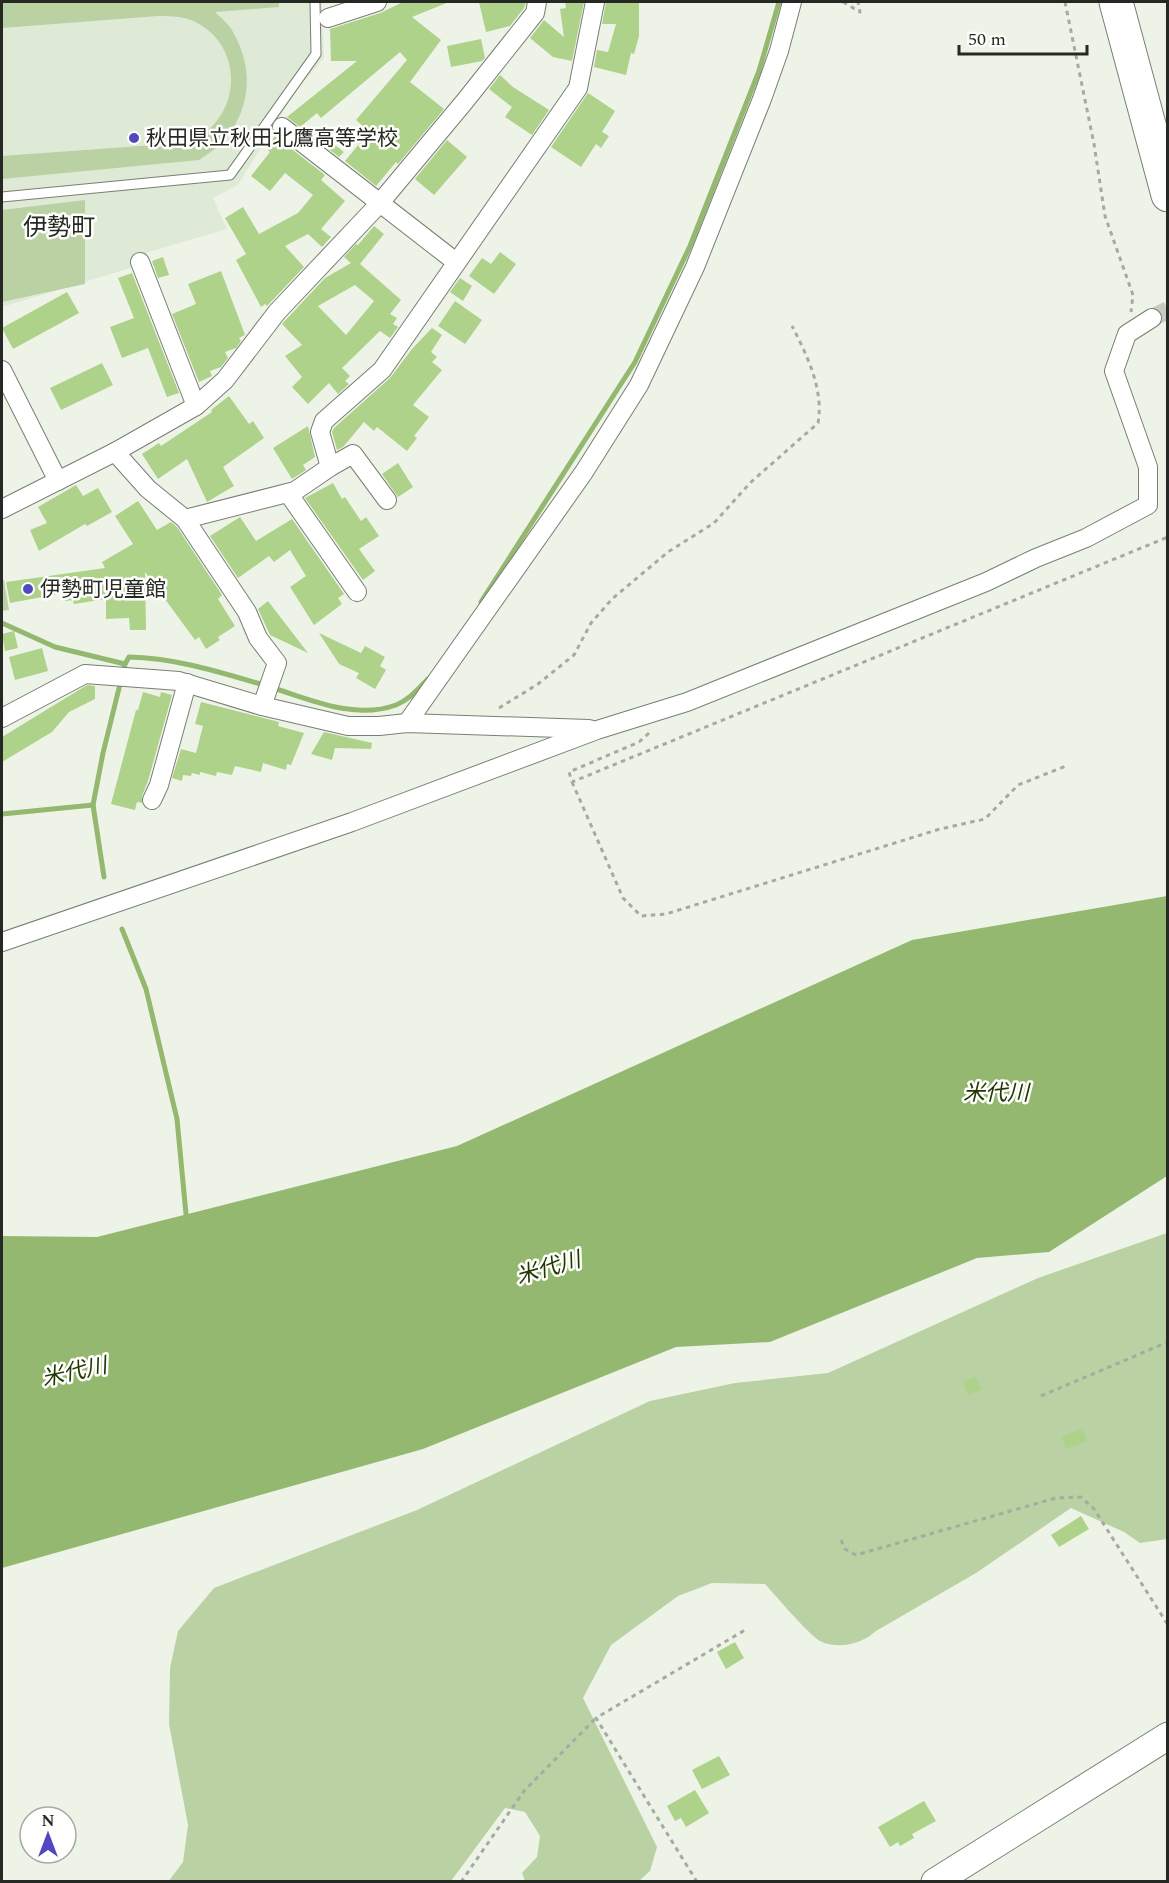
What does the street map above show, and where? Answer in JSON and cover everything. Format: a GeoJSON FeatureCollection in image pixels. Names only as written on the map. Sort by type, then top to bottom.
{"type":"FeatureCollection","features":[{"type":"Feature","properties":{"kind":"highway"},"geometry":{"type":"LineString","coordinates":[[1116,2],[1167,195]]}},
{"type":"Feature","properties":{"kind":"street"},"geometry":{"type":"LineString","coordinates":[[327,18],[377,2]]}},
{"type":"Feature","properties":{"kind":"street"},"geometry":{"type":"LineString","coordinates":[[2,509],[115,452],[196,406],[225,380],[277,312],[379,204],[465,101],[535,13],[537,2]]}},
{"type":"Feature","properties":{"kind":"street"},"geometry":{"type":"LineString","coordinates":[[330,467],[320,432],[324,422],[382,370],[578,88],[595,2]]}},
{"type":"Feature","properties":{"kind":"street"},"geometry":{"type":"LineString","coordinates":[[407,723],[584,472],[639,385],[695,267],[762,99],[779,51],[792,2]]}},
{"type":"Feature","properties":{"kind":"street"},"geometry":{"type":"LineString","coordinates":[[282,127],[456,262]]}},
{"type":"Feature","properties":{"kind":"street"},"geometry":{"type":"LineString","coordinates":[[140,262],[196,406]]}},
{"type":"Feature","properties":{"kind":"street"},"geometry":{"type":"LineString","coordinates":[[2,942],[352,822],[597,730],[687,702],[986,582],[1036,558],[1086,538],[1148,505],[1148,467],[1113,371],[1127,334],[1152,318]]}},
{"type":"Feature","properties":{"kind":"street"},"geometry":{"type":"LineString","coordinates":[[2,370],[58,481]]}},
{"type":"Feature","properties":{"kind":"street"},"geometry":{"type":"LineString","coordinates":[[115,452],[148,489],[185,519],[247,612],[258,638],[277,663],[265,700]]}},
{"type":"Feature","properties":{"kind":"street"},"geometry":{"type":"LineString","coordinates":[[185,519],[295,491],[353,454],[387,500]]}},
{"type":"Feature","properties":{"kind":"street"},"geometry":{"type":"LineString","coordinates":[[288,493],[357,592]]}},
{"type":"Feature","properties":{"kind":"street"},"geometry":{"type":"LineString","coordinates":[[2,718],[85,674],[187,683],[265,700],[348,726],[407,723],[597,730]]}},
{"type":"Feature","properties":{"kind":"street"},"geometry":{"type":"LineString","coordinates":[[152,800],[159,785],[187,683]]}},
{"type":"Feature","properties":{"kind":"street"},"geometry":{"type":"LineString","coordinates":[[935,1881],[1167,1736]]}},
{"type":"Feature","properties":{"kind":"lane"},"geometry":{"type":"LineString","coordinates":[[2,197],[230,176],[316,54],[315,2]]}},
{"type":"Feature","properties":{"kind":"path"},"geometry":{"type":"LineString","coordinates":[[843,2],[860,12],[858,2]]}},
{"type":"Feature","properties":{"kind":"path"},"geometry":{"type":"LineString","coordinates":[[1065,2],[1094,144],[1105,216],[1133,295],[1127,334]]}},
{"type":"Feature","properties":{"kind":"path"},"geometry":{"type":"LineString","coordinates":[[492,712],[538,684],[574,655],[591,623],[612,599],[668,552],[714,523],[750,483],[818,423],[821,409],[810,362],[792,326]]}},
{"type":"Feature","properties":{"kind":"path"},"geometry":{"type":"LineString","coordinates":[[572,782],[1167,537]]}},
{"type":"Feature","properties":{"kind":"path"},"geometry":{"type":"LineString","coordinates":[[655,729],[639,742],[569,771],[623,898],[641,916],[666,914],[940,829],[985,819],[1018,785],[1066,766]]}},
{"type":"Feature","properties":{"kind":"path"},"geometry":{"type":"LineString","coordinates":[[1041,1396],[1167,1342]]}},
{"type":"Feature","properties":{"kind":"path"},"geometry":{"type":"LineString","coordinates":[[841,1540],[845,1549],[856,1555],[1056,1498],[1081,1497],[1094,1509],[1167,1625]]}},
{"type":"Feature","properties":{"kind":"path"},"geometry":{"type":"LineString","coordinates":[[461,1881],[524,1791],[596,1718],[745,1630]]}},
{"type":"Feature","properties":{"kind":"path"},"geometry":{"type":"LineString","coordinates":[[596,1718],[697,1881]]}},
{"type":"Feature","properties":{"kind":"shaded area","name":"秋田県立秋田北鷹高等学校"},"geometry":{"type":"Polygon","coordinates":[[[2,2],[322,2],[324,58],[296,91],[238,185],[213,198],[227,229],[132,257],[134,267],[2,307],[2,2]]]}},
{"type":"Feature","properties":{"kind":"shaded area"},"geometry":{"type":"Polygon","coordinates":[[[2,2],[279,2],[279,7],[215,12],[229,26],[240,46],[247,74],[247,88],[234,127],[222,143],[199,160],[2,179],[2,156],[182,143],[198,137],[216,122],[225,108],[230,93],[231,77],[229,62],[213,34],[189,19],[158,16],[2,28],[2,2]]]}},
{"type":"Feature","properties":{"kind":"shaded area"},"geometry":{"type":"Polygon","coordinates":[[[85,200],[85,284],[2,302],[2,210],[85,200]]]}},
{"type":"Feature","properties":{"kind":"shaded area"},"geometry":{"type":"Polygon","coordinates":[[[2,580],[4,580],[9,610],[2,611],[2,580]]]}},
{"type":"Feature","properties":{"kind":"shaded area"},"geometry":{"type":"Polygon","coordinates":[[[1167,1233],[1167,1539],[1140,1543],[1124,1532],[1071,1508],[976,1573],[870,1636],[842,1645],[827,1644],[815,1638],[765,1584],[712,1583],[678,1596],[611,1645],[583,1698],[657,1847],[650,1871],[639,1881],[525,1881],[522,1873],[537,1857],[540,1836],[525,1812],[505,1808],[451,1881],[168,1882],[183,1862],[188,1825],[169,1724],[170,1668],[178,1631],[214,1588],[417,1510],[650,1401],[735,1383],[828,1373],[1038,1278],[1167,1233]]]}},
{"type":"Feature","properties":{"kind":"water","name":"米代川"},"geometry":{"type":"Polygon","coordinates":[[[1167,896],[1167,1176],[1049,1252],[977,1258],[770,1342],[676,1347],[423,1449],[2,1568],[2,1236],[97,1237],[457,1146],[912,940],[1167,896]]]}},
{"type":"Feature","properties":{"kind":"building"},"geometry":{"type":"Polygon","coordinates":[[[403,2],[449,2],[412,17],[441,40],[410,82],[444,109],[398,164],[396,162],[376,186],[345,161],[369,132],[356,120],[407,60],[400,52],[321,118],[317,113],[300,127],[287,117],[357,61],[331,61],[330,29],[380,13],[403,2]]]}},
{"type":"Feature","properties":{"kind":"building"},"geometry":{"type":"Polygon","coordinates":[[[479,2],[526,2],[510,26],[486,32],[479,2]]]}},
{"type":"Feature","properties":{"kind":"building"},"geometry":{"type":"Polygon","coordinates":[[[565,2],[584,2],[572,61],[553,57],[530,38],[544,20],[564,37],[560,9],[566,8],[565,2]]]}},
{"type":"Feature","properties":{"kind":"building"},"geometry":{"type":"Polygon","coordinates":[[[606,2],[639,2],[639,36],[634,54],[631,53],[626,75],[594,67],[597,50],[608,52],[616,24],[602,24],[606,2]]]}},
{"type":"Feature","properties":{"kind":"building"},"geometry":{"type":"Polygon","coordinates":[[[481,39],[485,58],[482,61],[451,67],[447,46],[481,39]]]}},
{"type":"Feature","properties":{"kind":"building"},"geometry":{"type":"Polygon","coordinates":[[[500,75],[513,87],[549,110],[532,135],[505,117],[512,107],[489,89],[500,75]]]}},
{"type":"Feature","properties":{"kind":"building"},"geometry":{"type":"Polygon","coordinates":[[[588,93],[615,111],[602,132],[609,136],[601,148],[596,144],[581,167],[551,147],[588,93]]]}},
{"type":"Feature","properties":{"kind":"building"},"geometry":{"type":"Polygon","coordinates":[[[275,136],[325,175],[321,180],[345,201],[321,229],[331,237],[322,247],[308,234],[285,246],[304,267],[267,306],[265,304],[261,307],[236,260],[246,254],[225,218],[243,207],[259,234],[298,213],[313,195],[285,173],[270,191],[251,176],[270,152],[266,148],[275,136]]]}},
{"type":"Feature","properties":{"kind":"building"},"geometry":{"type":"Polygon","coordinates":[[[447,140],[467,157],[434,195],[415,179],[447,140]]]}},
{"type":"Feature","properties":{"kind":"building"},"geometry":{"type":"Polygon","coordinates":[[[331,142],[344,152],[339,157],[326,147],[331,142]]]}},
{"type":"Feature","properties":{"kind":"building"},"geometry":{"type":"Polygon","coordinates":[[[374,226],[384,234],[360,264],[401,300],[390,314],[397,318],[393,324],[398,327],[390,338],[380,331],[342,368],[350,376],[345,381],[349,384],[338,394],[329,383],[308,404],[292,387],[302,377],[285,356],[302,345],[282,324],[325,278],[351,263],[344,257],[356,244],[358,245],[374,226]],[[355,285],[318,306],[346,335],[374,301],[355,285]]]}},
{"type":"Feature","properties":{"kind":"building"},"geometry":{"type":"Polygon","coordinates":[[[500,252],[516,264],[494,294],[469,276],[482,258],[491,264],[500,252]]]}},
{"type":"Feature","properties":{"kind":"building"},"geometry":{"type":"Polygon","coordinates":[[[163,257],[169,275],[158,278],[152,261],[163,257]]]}},
{"type":"Feature","properties":{"kind":"building"},"geometry":{"type":"Polygon","coordinates":[[[221,271],[245,335],[239,338],[241,341],[236,348],[225,352],[228,358],[221,367],[210,371],[212,376],[199,382],[172,314],[196,304],[188,284],[221,271]]]}},
{"type":"Feature","properties":{"kind":"building"},"geometry":{"type":"Polygon","coordinates":[[[132,273],[179,393],[167,397],[148,348],[122,358],[110,327],[134,318],[118,278],[132,273]]]}},
{"type":"Feature","properties":{"kind":"building"},"geometry":{"type":"Polygon","coordinates":[[[460,278],[472,286],[463,301],[450,292],[460,278]]]}},
{"type":"Feature","properties":{"kind":"building"},"geometry":{"type":"Polygon","coordinates":[[[67,292],[79,313],[13,349],[2,328],[67,292]]]}},
{"type":"Feature","properties":{"kind":"building"},"geometry":{"type":"Polygon","coordinates":[[[455,301],[482,320],[465,344],[438,326],[455,301]]]}},
{"type":"Feature","properties":{"kind":"building"},"geometry":{"type":"Polygon","coordinates":[[[432,328],[442,335],[431,352],[437,357],[432,362],[442,370],[413,405],[429,417],[414,436],[417,438],[407,451],[377,427],[374,431],[364,422],[343,447],[337,450],[332,432],[334,428],[390,378],[412,349],[432,328]]]}},
{"type":"Feature","properties":{"kind":"building"},"geometry":{"type":"Polygon","coordinates":[[[102,363],[113,385],[61,410],[50,388],[102,363]]]}},
{"type":"Feature","properties":{"kind":"building"},"geometry":{"type":"Polygon","coordinates":[[[229,396],[249,424],[253,421],[264,438],[223,467],[234,486],[207,502],[187,459],[158,479],[142,454],[159,443],[161,446],[212,412],[211,410],[229,396]]]}},
{"type":"Feature","properties":{"kind":"building"},"geometry":{"type":"Polygon","coordinates":[[[308,426],[315,457],[303,465],[306,470],[292,479],[273,448],[308,426]]]}},
{"type":"Feature","properties":{"kind":"building"},"geometry":{"type":"Polygon","coordinates":[[[398,463],[413,487],[398,497],[382,474],[398,463]]]}},
{"type":"Feature","properties":{"kind":"building"},"geometry":{"type":"Polygon","coordinates":[[[333,483],[342,499],[345,497],[361,521],[366,517],[379,536],[359,549],[375,571],[363,580],[305,498],[333,483]]]}},
{"type":"Feature","properties":{"kind":"building"},"geometry":{"type":"Polygon","coordinates":[[[76,485],[83,496],[98,488],[112,512],[87,526],[85,524],[39,551],[30,530],[47,523],[38,507],[76,485]]]}},
{"type":"Feature","properties":{"kind":"building"},"geometry":{"type":"Polygon","coordinates":[[[138,501],[157,530],[171,522],[177,527],[222,595],[218,599],[235,626],[218,637],[220,640],[206,649],[199,637],[195,640],[145,572],[146,630],[130,630],[129,618],[106,619],[106,599],[74,604],[73,600],[65,601],[64,593],[10,603],[6,582],[105,568],[102,562],[133,544],[115,516],[138,501]]]}},
{"type":"Feature","properties":{"kind":"building"},"geometry":{"type":"Polygon","coordinates":[[[240,517],[256,541],[292,519],[344,594],[338,598],[342,604],[314,625],[290,587],[306,576],[290,550],[274,562],[269,556],[238,578],[210,536],[240,517]]]}},
{"type":"Feature","properties":{"kind":"building"},"geometry":{"type":"Polygon","coordinates":[[[268,601],[308,653],[270,635],[258,609],[268,601]]]}},
{"type":"Feature","properties":{"kind":"building"},"geometry":{"type":"Polygon","coordinates":[[[14,631],[18,648],[5,651],[2,634],[14,631]]]}},
{"type":"Feature","properties":{"kind":"building"},"geometry":{"type":"Polygon","coordinates":[[[319,633],[361,653],[365,646],[385,657],[380,666],[386,670],[375,689],[356,678],[359,673],[339,664],[319,633]]]}},
{"type":"Feature","properties":{"kind":"building"},"geometry":{"type":"Polygon","coordinates":[[[42,648],[48,671],[15,680],[9,657],[42,648]]]}},
{"type":"Feature","properties":{"kind":"building"},"geometry":{"type":"Polygon","coordinates":[[[87,685],[95,686],[95,699],[69,712],[52,732],[2,762],[2,737],[87,685]]]}},
{"type":"Feature","properties":{"kind":"building"},"geometry":{"type":"Polygon","coordinates":[[[143,692],[160,697],[161,692],[172,695],[142,796],[142,803],[137,802],[135,810],[111,804],[143,692]]]}},
{"type":"Feature","properties":{"kind":"building"},"geometry":{"type":"Polygon","coordinates":[[[201,702],[279,722],[278,726],[304,733],[291,765],[287,764],[286,770],[263,763],[261,772],[235,766],[232,775],[217,772],[216,776],[200,772],[200,775],[192,773],[191,776],[183,775],[182,781],[172,778],[181,749],[196,753],[203,726],[195,724],[201,702]]]}},
{"type":"Feature","properties":{"kind":"building"},"geometry":{"type":"Polygon","coordinates":[[[324,732],[372,743],[371,749],[335,748],[332,760],[311,754],[324,732]]]}},
{"type":"Feature","properties":{"kind":"building"},"geometry":{"type":"Polygon","coordinates":[[[976,1377],[981,1390],[968,1395],[963,1382],[976,1377]]]}},
{"type":"Feature","properties":{"kind":"building"},"geometry":{"type":"Polygon","coordinates":[[[1082,1429],[1087,1441],[1066,1449],[1062,1437],[1082,1429]]]}},
{"type":"Feature","properties":{"kind":"building"},"geometry":{"type":"Polygon","coordinates":[[[1081,1516],[1089,1529],[1059,1547],[1051,1535],[1081,1516]]]}},
{"type":"Feature","properties":{"kind":"building"},"geometry":{"type":"Polygon","coordinates":[[[735,1642],[744,1658],[726,1669],[717,1652],[735,1642]]]}},
{"type":"Feature","properties":{"kind":"building"},"geometry":{"type":"Polygon","coordinates":[[[719,1756],[730,1775],[702,1789],[692,1770],[719,1756]]]}},
{"type":"Feature","properties":{"kind":"building"},"geometry":{"type":"Polygon","coordinates":[[[695,1790],[709,1813],[686,1827],[681,1818],[675,1821],[667,1806],[695,1790]]]}},
{"type":"Feature","properties":{"kind":"building"},"geometry":{"type":"Polygon","coordinates":[[[924,1801],[936,1821],[912,1834],[914,1838],[900,1846],[898,1842],[890,1847],[878,1827],[924,1801]]]}},
{"type":"Feature","properties":{"kind":"waterway"},"geometry":{"type":"LineString","coordinates":[[481,602],[635,362],[690,246],[759,71],[779,2]]}},
{"type":"Feature","properties":{"kind":"waterway"},"geometry":{"type":"LineString","coordinates":[[2,623],[55,647],[125,664]]}},
{"type":"Feature","properties":{"kind":"waterway"},"geometry":{"type":"LineString","coordinates":[[104,877],[93,805],[103,753],[125,664],[129,657],[181,663],[264,685]]}},
{"type":"Feature","properties":{"kind":"waterway"},"geometry":{"type":"LineString","coordinates":[[273,688],[334,707],[365,710],[381,709],[401,703],[428,679]]}},
{"type":"Feature","properties":{"kind":"waterway"},"geometry":{"type":"LineString","coordinates":[[2,814],[93,805]]}},
{"type":"Feature","properties":{"kind":"waterway"},"geometry":{"type":"LineString","coordinates":[[122,929],[146,989],[177,1119],[186,1214]]}},
{"type":"Feature","properties":{"kind":"tunnel"},"geometry":{"type":"LineString","coordinates":[[1152,318],[1168,310]]}},
{"type":"Feature","properties":{"kind":"place","name":"秋田県立秋田北鷹高等学校"},"geometry":{"type":"Point","coordinates":[134,138]}},
{"type":"Feature","properties":{"kind":"place","name":"伊勢町児童館"},"geometry":{"type":"Point","coordinates":[28,589]}},
{"type":"Feature","properties":{"kind":"district","name":"伊勢町"},"geometry":{"type":"Point","coordinates":[59,227]}}]}
